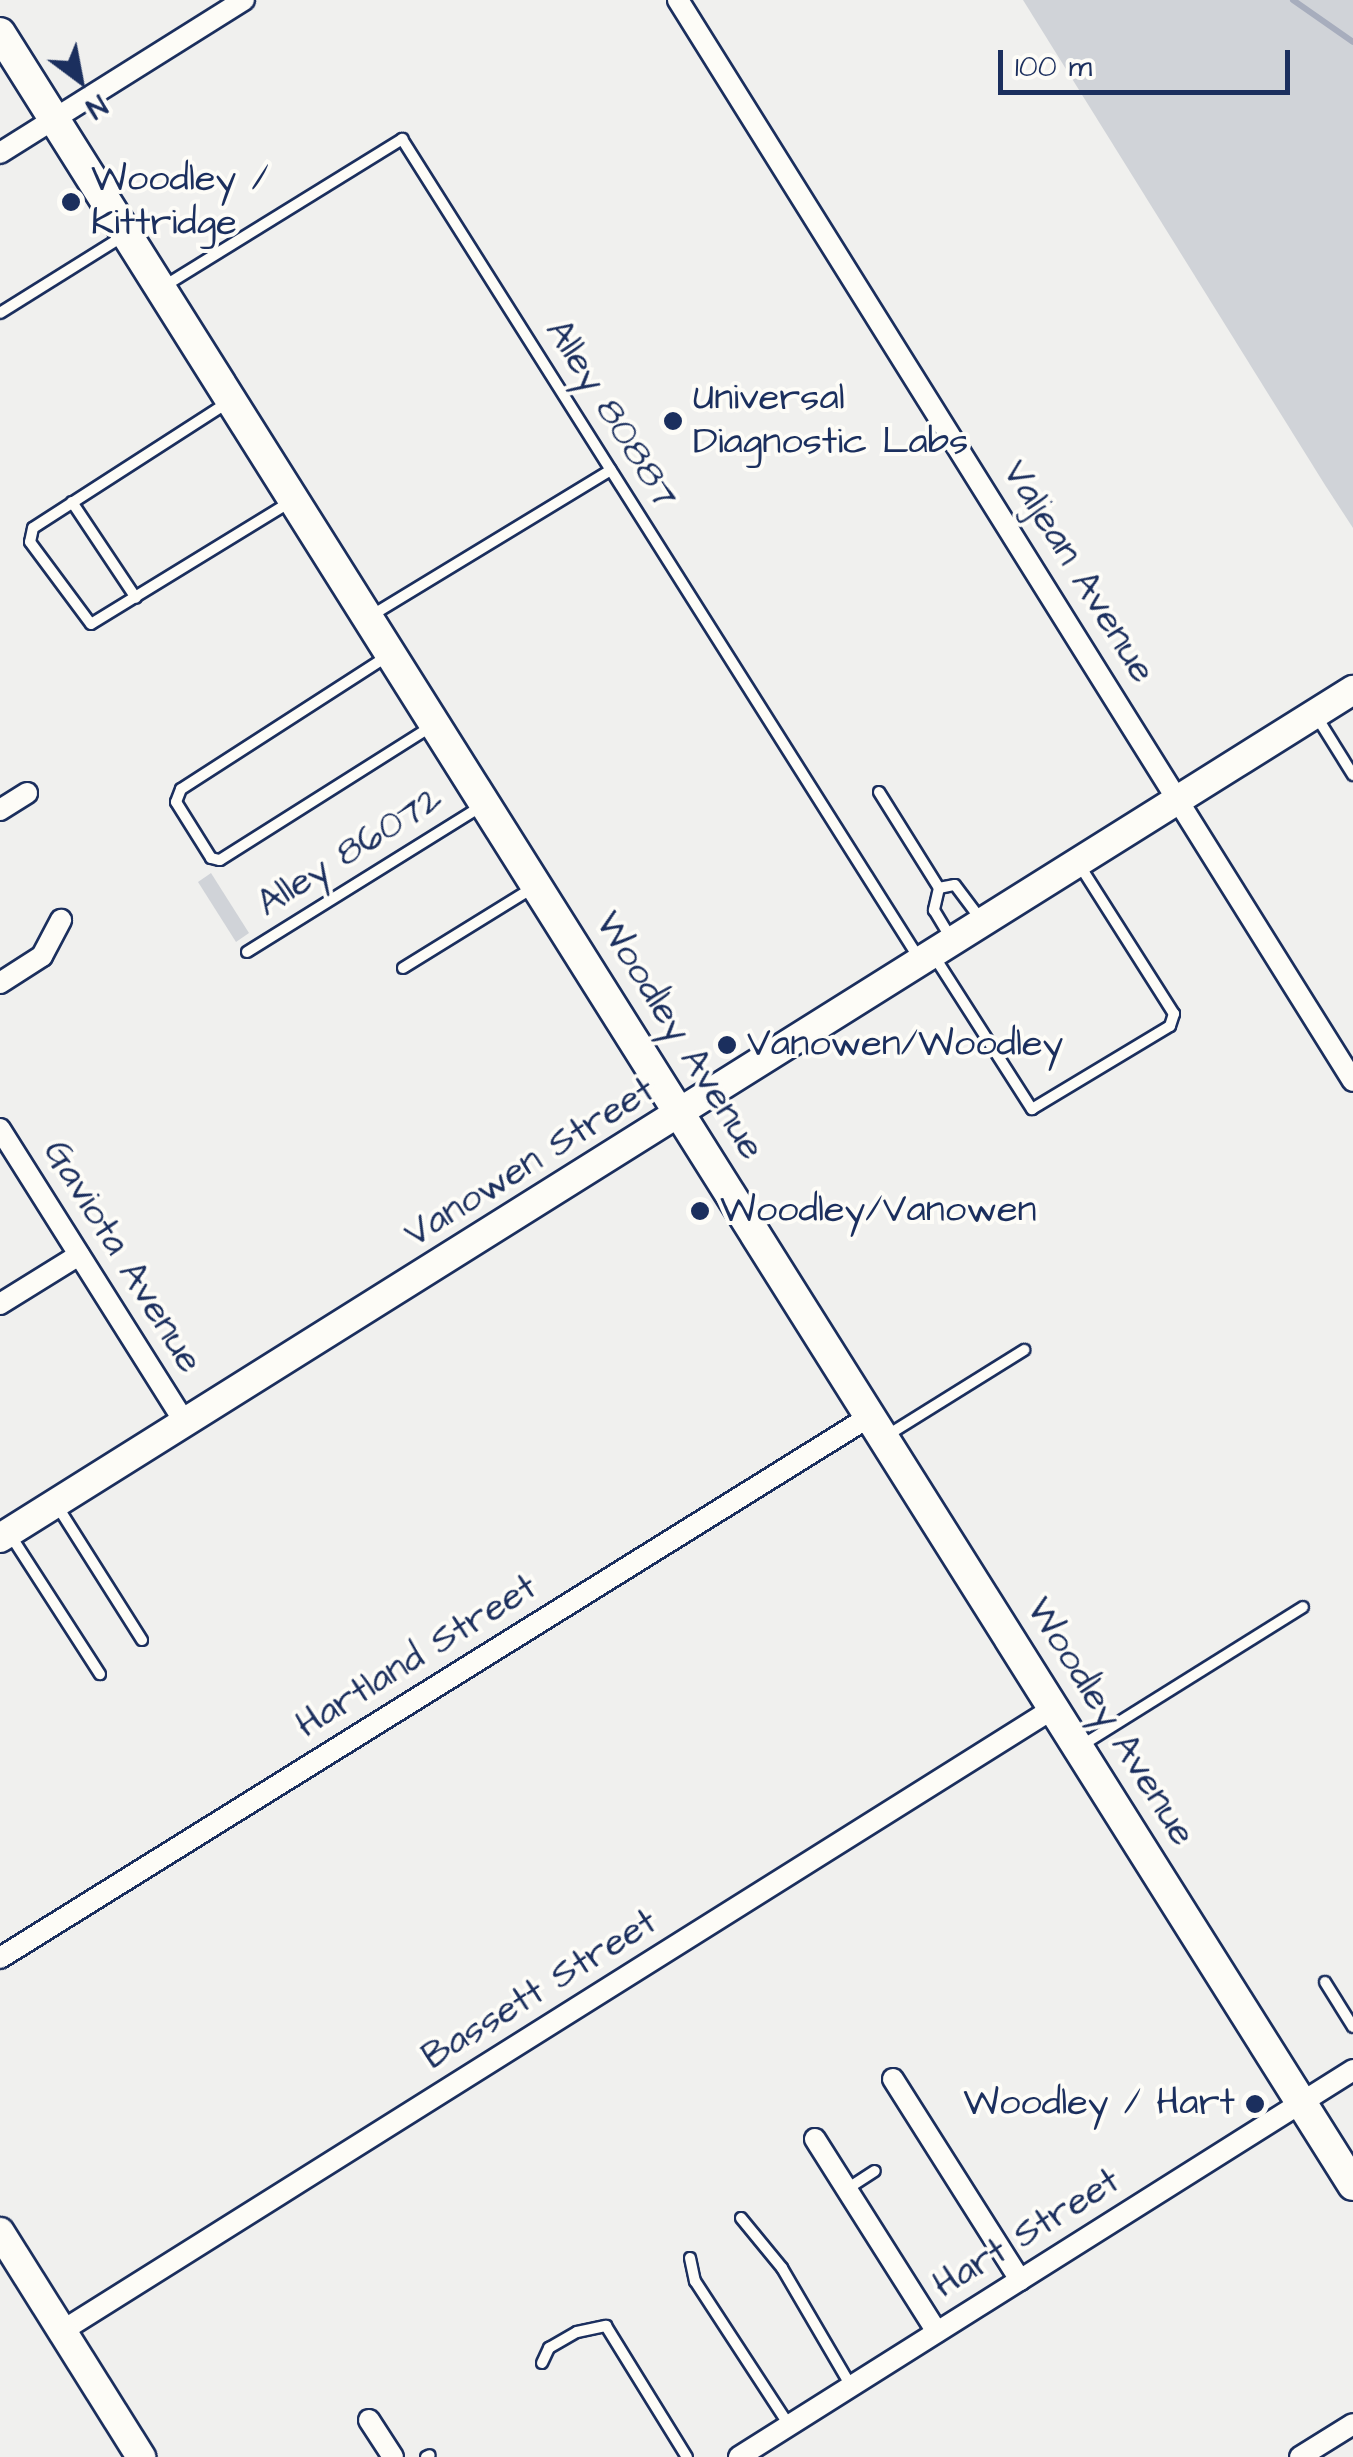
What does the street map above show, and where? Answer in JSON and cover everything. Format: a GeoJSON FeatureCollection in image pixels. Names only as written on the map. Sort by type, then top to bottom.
{"type":"FeatureCollection","features":[{"type":"Feature","properties":{"kind":"main road","name":"Woodley Avenue"},"geometry":{"type":"LineString","coordinates":[[0,33],[1353,2184]]}},
{"type":"Feature","properties":{"kind":"main road","name":"Vanowen Street"},"geometry":{"type":"LineString","coordinates":[[4,1535],[1353,690]]}},
{"type":"Feature","properties":{"kind":"main road"},"geometry":{"type":"LineString","coordinates":[[0,2232],[141,2457]]}},
{"type":"Feature","properties":{"kind":"street"},"geometry":{"type":"LineString","coordinates":[[0,153],[244,0]]}},
{"type":"Feature","properties":{"kind":"street","name":"Valjean Avenue"},"geometry":{"type":"LineString","coordinates":[[678,0],[1353,1081]]}},
{"type":"Feature","properties":{"kind":"street"},"geometry":{"type":"LineString","coordinates":[[0,810],[27,793]]}},
{"type":"Feature","properties":{"kind":"street"},"geometry":{"type":"LineString","coordinates":[[0,984],[42,956],[61,920]]}},
{"type":"Feature","properties":{"kind":"street","name":"Gaviota Avenue"},"geometry":{"type":"LineString","coordinates":[[0,1129],[185,1423]]}},
{"type":"Feature","properties":{"kind":"street"},"geometry":{"type":"LineString","coordinates":[[0,1304],[79,1255]]}},
{"type":"Feature","properties":{"kind":"street","name":"Hartland Street"},"geometry":{"type":"LineString","coordinates":[[0,1958],[878,1426]]}},
{"type":"Feature","properties":{"kind":"street","name":"Bassett Street"},"geometry":{"type":"LineString","coordinates":[[62,2331],[1054,1708]]}},
{"type":"Feature","properties":{"kind":"street","name":"Hart Street"},"geometry":{"type":"LineString","coordinates":[[739,2457],[1353,2070]]}},
{"type":"Feature","properties":{"kind":"street"},"geometry":{"type":"LineString","coordinates":[[893,2078],[1020,2280]]}},
{"type":"Feature","properties":{"kind":"street"},"geometry":{"type":"LineString","coordinates":[[815,2139],[936,2332]]}},
{"type":"Feature","properties":{"kind":"street"},"geometry":{"type":"LineString","coordinates":[[370,2420],[393,2457]]}},
{"type":"Feature","properties":{"kind":"street"},"geometry":{"type":"LineString","coordinates":[[1300,2457],[1353,2424]]}},
{"type":"Feature","properties":{"kind":"lane","name":"Alley 80887"},"geometry":{"type":"LineString","coordinates":[[160,288],[402,139],[611,470],[936,952]]}},
{"type":"Feature","properties":{"kind":"lane"},"geometry":{"type":"LineString","coordinates":[[0,313],[126,234]]}},
{"type":"Feature","properties":{"kind":"lane"},"geometry":{"type":"LineString","coordinates":[[231,400],[32,528],[28,538],[80,617],[94,624],[294,500]]}},
{"type":"Feature","properties":{"kind":"lane"},"geometry":{"type":"LineString","coordinates":[[368,618],[611,470]]}},
{"type":"Feature","properties":{"kind":"lane"},"geometry":{"type":"LineString","coordinates":[[72,502],[136,598]]}},
{"type":"Feature","properties":{"kind":"lane"},"geometry":{"type":"LineString","coordinates":[[390,653],[180,789],[176,802],[212,858],[220,860],[435,724]]}},
{"type":"Feature","properties":{"kind":"lane"},"geometry":{"type":"LineString","coordinates":[[1315,714],[1353,775]]}},
{"type":"Feature","properties":{"kind":"lane"},"geometry":{"type":"LineString","coordinates":[[879,792],[939,888],[934,910],[936,952],[1032,1109],[1170,1026],[1174,1014],[1077,862]]}},
{"type":"Feature","properties":{"kind":"lane","name":"Alley 86072"},"geometry":{"type":"LineString","coordinates":[[248,952],[485,804]]}},
{"type":"Feature","properties":{"kind":"lane"},"geometry":{"type":"LineString","coordinates":[[403,968],[537,885]]}},
{"type":"Feature","properties":{"kind":"lane"},"geometry":{"type":"LineString","coordinates":[[939,888],[955,885],[982,922]]}},
{"type":"Feature","properties":{"kind":"lane"},"geometry":{"type":"LineString","coordinates":[[878,1426],[1024,1350]]}},
{"type":"Feature","properties":{"kind":"lane"},"geometry":{"type":"LineString","coordinates":[[56,1503],[142,1640]]}},
{"type":"Feature","properties":{"kind":"lane"},"geometry":{"type":"LineString","coordinates":[[4,1535],[100,1674]]}},
{"type":"Feature","properties":{"kind":"lane"},"geometry":{"type":"LineString","coordinates":[[1079,1747],[1303,1607]]}},
{"type":"Feature","properties":{"kind":"lane"},"geometry":{"type":"LineString","coordinates":[[1325,1982],[1353,2027]]}},
{"type":"Feature","properties":{"kind":"lane"},"geometry":{"type":"LineString","coordinates":[[846,2189],[875,2172]]}},
{"type":"Feature","properties":{"kind":"lane"},"geometry":{"type":"LineString","coordinates":[[741,2218],[782,2268],[851,2386]]}},
{"type":"Feature","properties":{"kind":"lane"},"geometry":{"type":"LineString","coordinates":[[690,2258],[695,2281],[789,2425]]}},
{"type":"Feature","properties":{"kind":"lane"},"geometry":{"type":"LineString","coordinates":[[542,2363],[549,2348],[576,2332],[606,2326],[687,2457]]}},
{"type":"Feature","properties":{"kind":"shaded area"},"geometry":{"type":"Polygon","coordinates":[[[1023,0],[1353,0],[1353,528],[1325,485],[1023,0]]]}},
{"type":"Feature","properties":{"kind":"shaded area"},"geometry":{"type":"Polygon","coordinates":[[[211,873],[249,933],[236,942],[198,882],[211,873]]]}},
{"type":"Feature","properties":{"kind":"waterway"},"geometry":{"type":"LineString","coordinates":[[1293,0],[1353,42]]}},
{"type":"Feature","properties":{"kind":"place","name":"Woodley / Kittridge"},"geometry":{"type":"Point","coordinates":[71,202]}},
{"type":"Feature","properties":{"kind":"place","name":"Universal Diagnostic Labs"},"geometry":{"type":"Point","coordinates":[673,421]}},
{"type":"Feature","properties":{"kind":"place","name":"Vanowen/Woodley"},"geometry":{"type":"Point","coordinates":[727,1045]}},
{"type":"Feature","properties":{"kind":"place","name":"Woodley/Vanowen"},"geometry":{"type":"Point","coordinates":[700,1211]}},
{"type":"Feature","properties":{"kind":"place","name":"Woodley / Hart"},"geometry":{"type":"Point","coordinates":[1255,2104]}}]}
